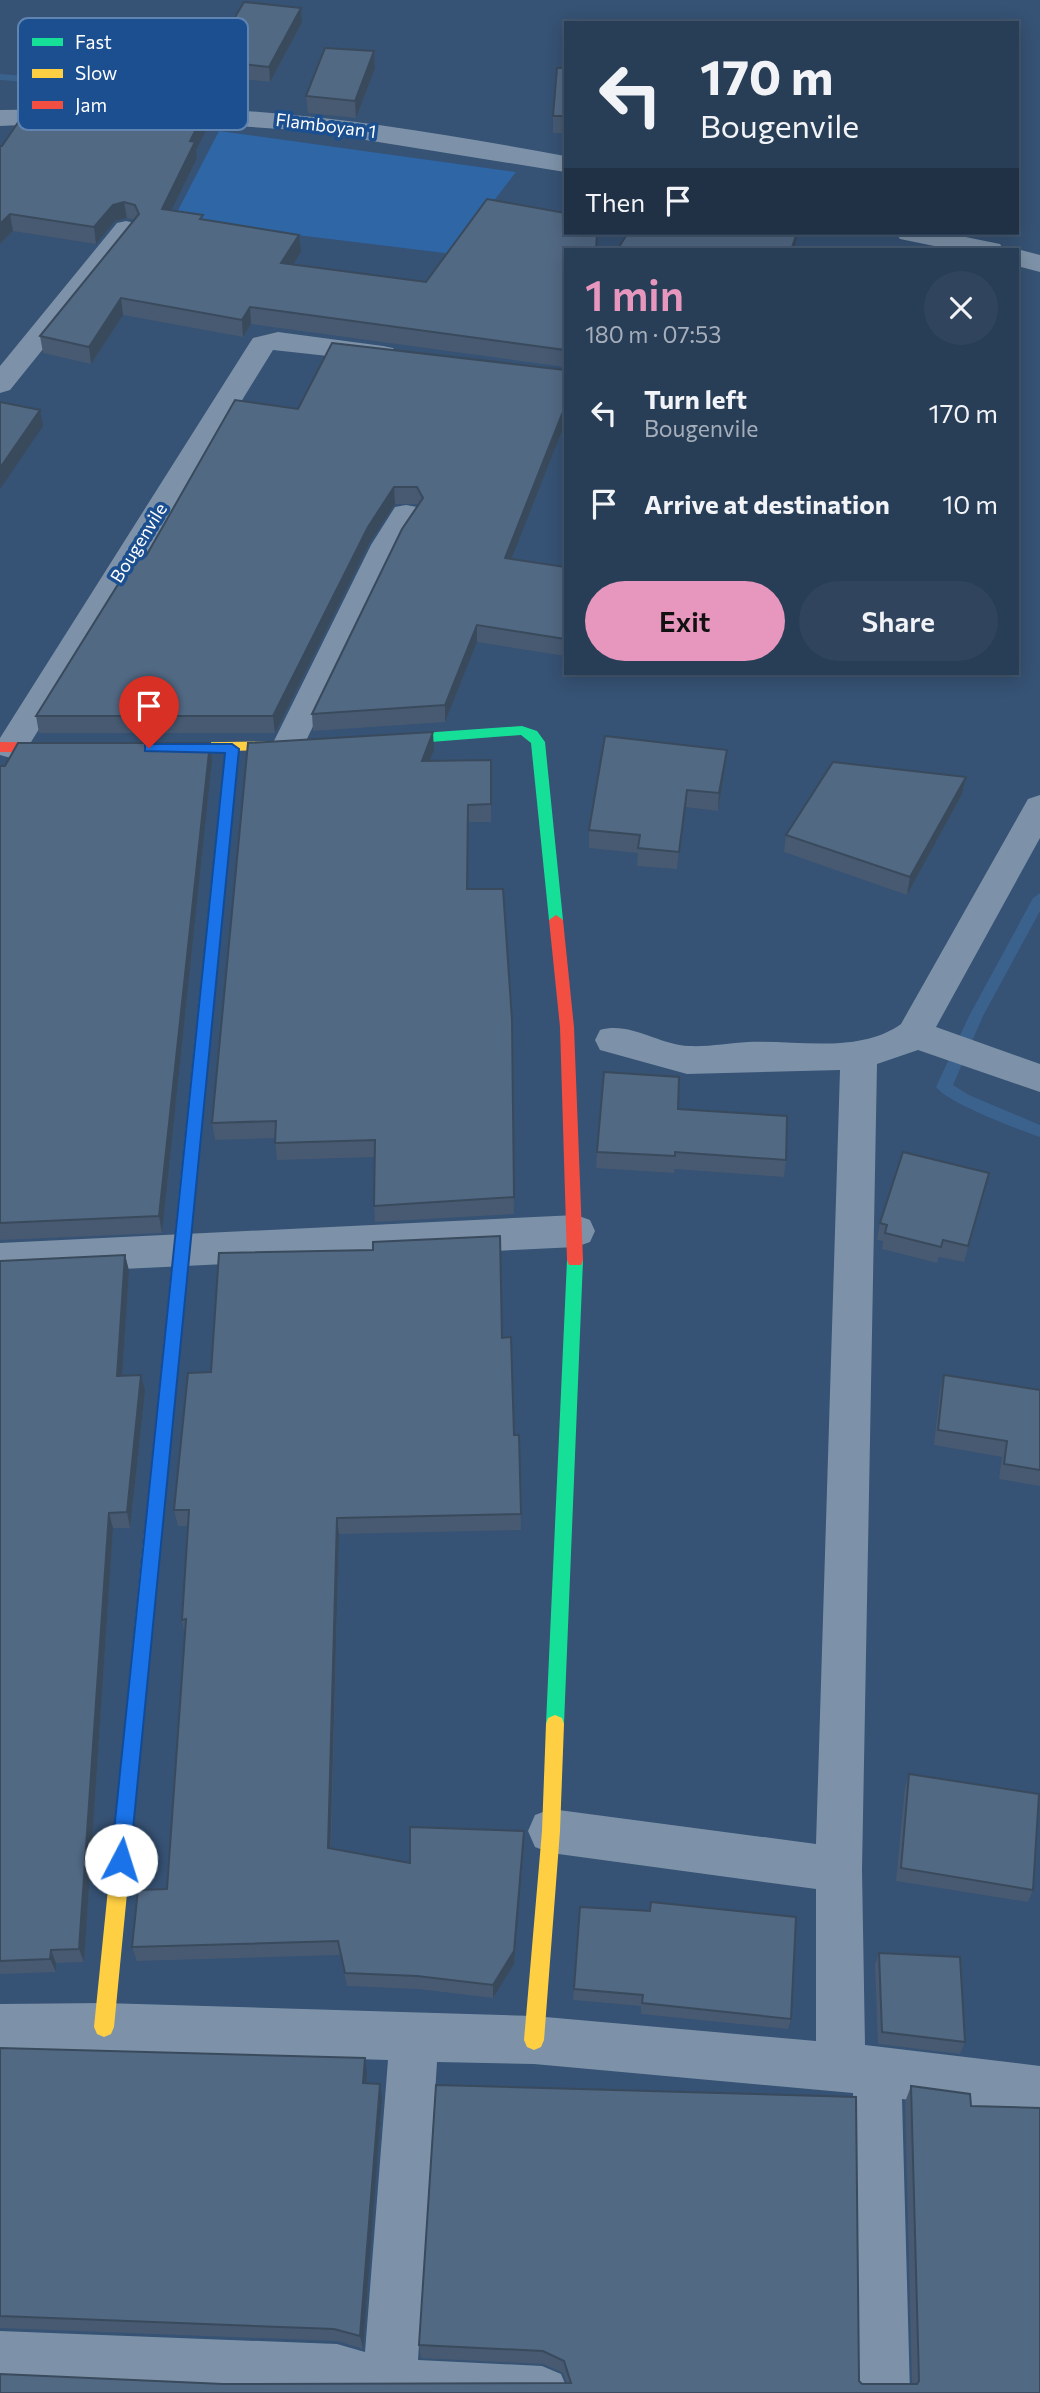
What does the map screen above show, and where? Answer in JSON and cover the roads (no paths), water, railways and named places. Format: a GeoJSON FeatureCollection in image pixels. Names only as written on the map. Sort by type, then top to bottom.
{"type":"FeatureCollection","features":[{"type":"Feature","properties":{"kind":"street","name":"Flamboyan 1"},"geometry":{"type":"LineString","coordinates":[[248,116],[417,137],[564,164]]}},
{"type":"Feature","properties":{"kind":"street"},"geometry":{"type":"LineString","coordinates":[[0,118],[18,118]]}},
{"type":"Feature","properties":{"kind":"street"},"geometry":{"type":"LineString","coordinates":[[0,384],[126,229]]}},
{"type":"Feature","properties":{"kind":"street"},"geometry":{"type":"LineString","coordinates":[[919,235],[981,248]]}},
{"type":"Feature","properties":{"kind":"street"},"geometry":{"type":"LineString","coordinates":[[1019,258],[1040,264]]}},
{"type":"Feature","properties":{"kind":"street","name":"Bougenvile"},"geometry":{"type":"LineString","coordinates":[[6,747],[263,344],[269,341],[415,358]]}},
{"type":"Feature","properties":{"kind":"street"},"geometry":{"type":"LineString","coordinates":[[149,748],[300,746],[386,545],[406,514]]}},
{"type":"Feature","properties":{"kind":"street"},"geometry":{"type":"LineString","coordinates":[[370,741],[522,730],[532,734],[538,742],[567,1027],[576,1231],[551,1831],[534,2040]]}},
{"type":"Feature","properties":{"kind":"street","name":"Bougenvile"},"geometry":{"type":"LineString","coordinates":[[6,747],[80,748]]}},
{"type":"Feature","properties":{"kind":"street"},"geometry":{"type":"LineString","coordinates":[[104,2027],[232,749]]}},
{"type":"Feature","properties":{"kind":"street"},"geometry":{"type":"LineString","coordinates":[[925,1038],[1040,807]]}},
{"type":"Feature","properties":{"kind":"street"},"geometry":{"type":"LineString","coordinates":[[613,1040],[687,1060],[749,1056],[859,1056],[925,1038],[1040,1078]]}},
{"type":"Feature","properties":{"kind":"street"},"geometry":{"type":"LineString","coordinates":[[859,1056],[839,1870],[859,2070],[883,2393]]}},
{"type":"Feature","properties":{"kind":"street"},"geometry":{"type":"LineString","coordinates":[[0,1259],[576,1231]]}},
{"type":"Feature","properties":{"kind":"street"},"geometry":{"type":"LineString","coordinates":[[551,1831],[839,1870]]}},
{"type":"Feature","properties":{"kind":"street"},"geometry":{"type":"LineString","coordinates":[[0,2028],[104,2027],[534,2040],[859,2070],[1040,2091]]}},
{"type":"Feature","properties":{"kind":"street"},"geometry":{"type":"LineString","coordinates":[[390,2389],[414,2037]]}},
{"type":"Feature","properties":{"kind":"street"},"geometry":{"type":"LineString","coordinates":[[0,2357],[337,2371],[390,2389],[542,2393]]}},
{"type":"Feature","properties":{"kind":"waterway"},"geometry":{"type":"LineString","coordinates":[[0,77],[18,78]]}},
{"type":"Feature","properties":{"kind":"waterway"},"geometry":{"type":"LineString","coordinates":[[1040,898],[976,1016],[944,1087],[964,1099],[1040,1131]]}}]}
